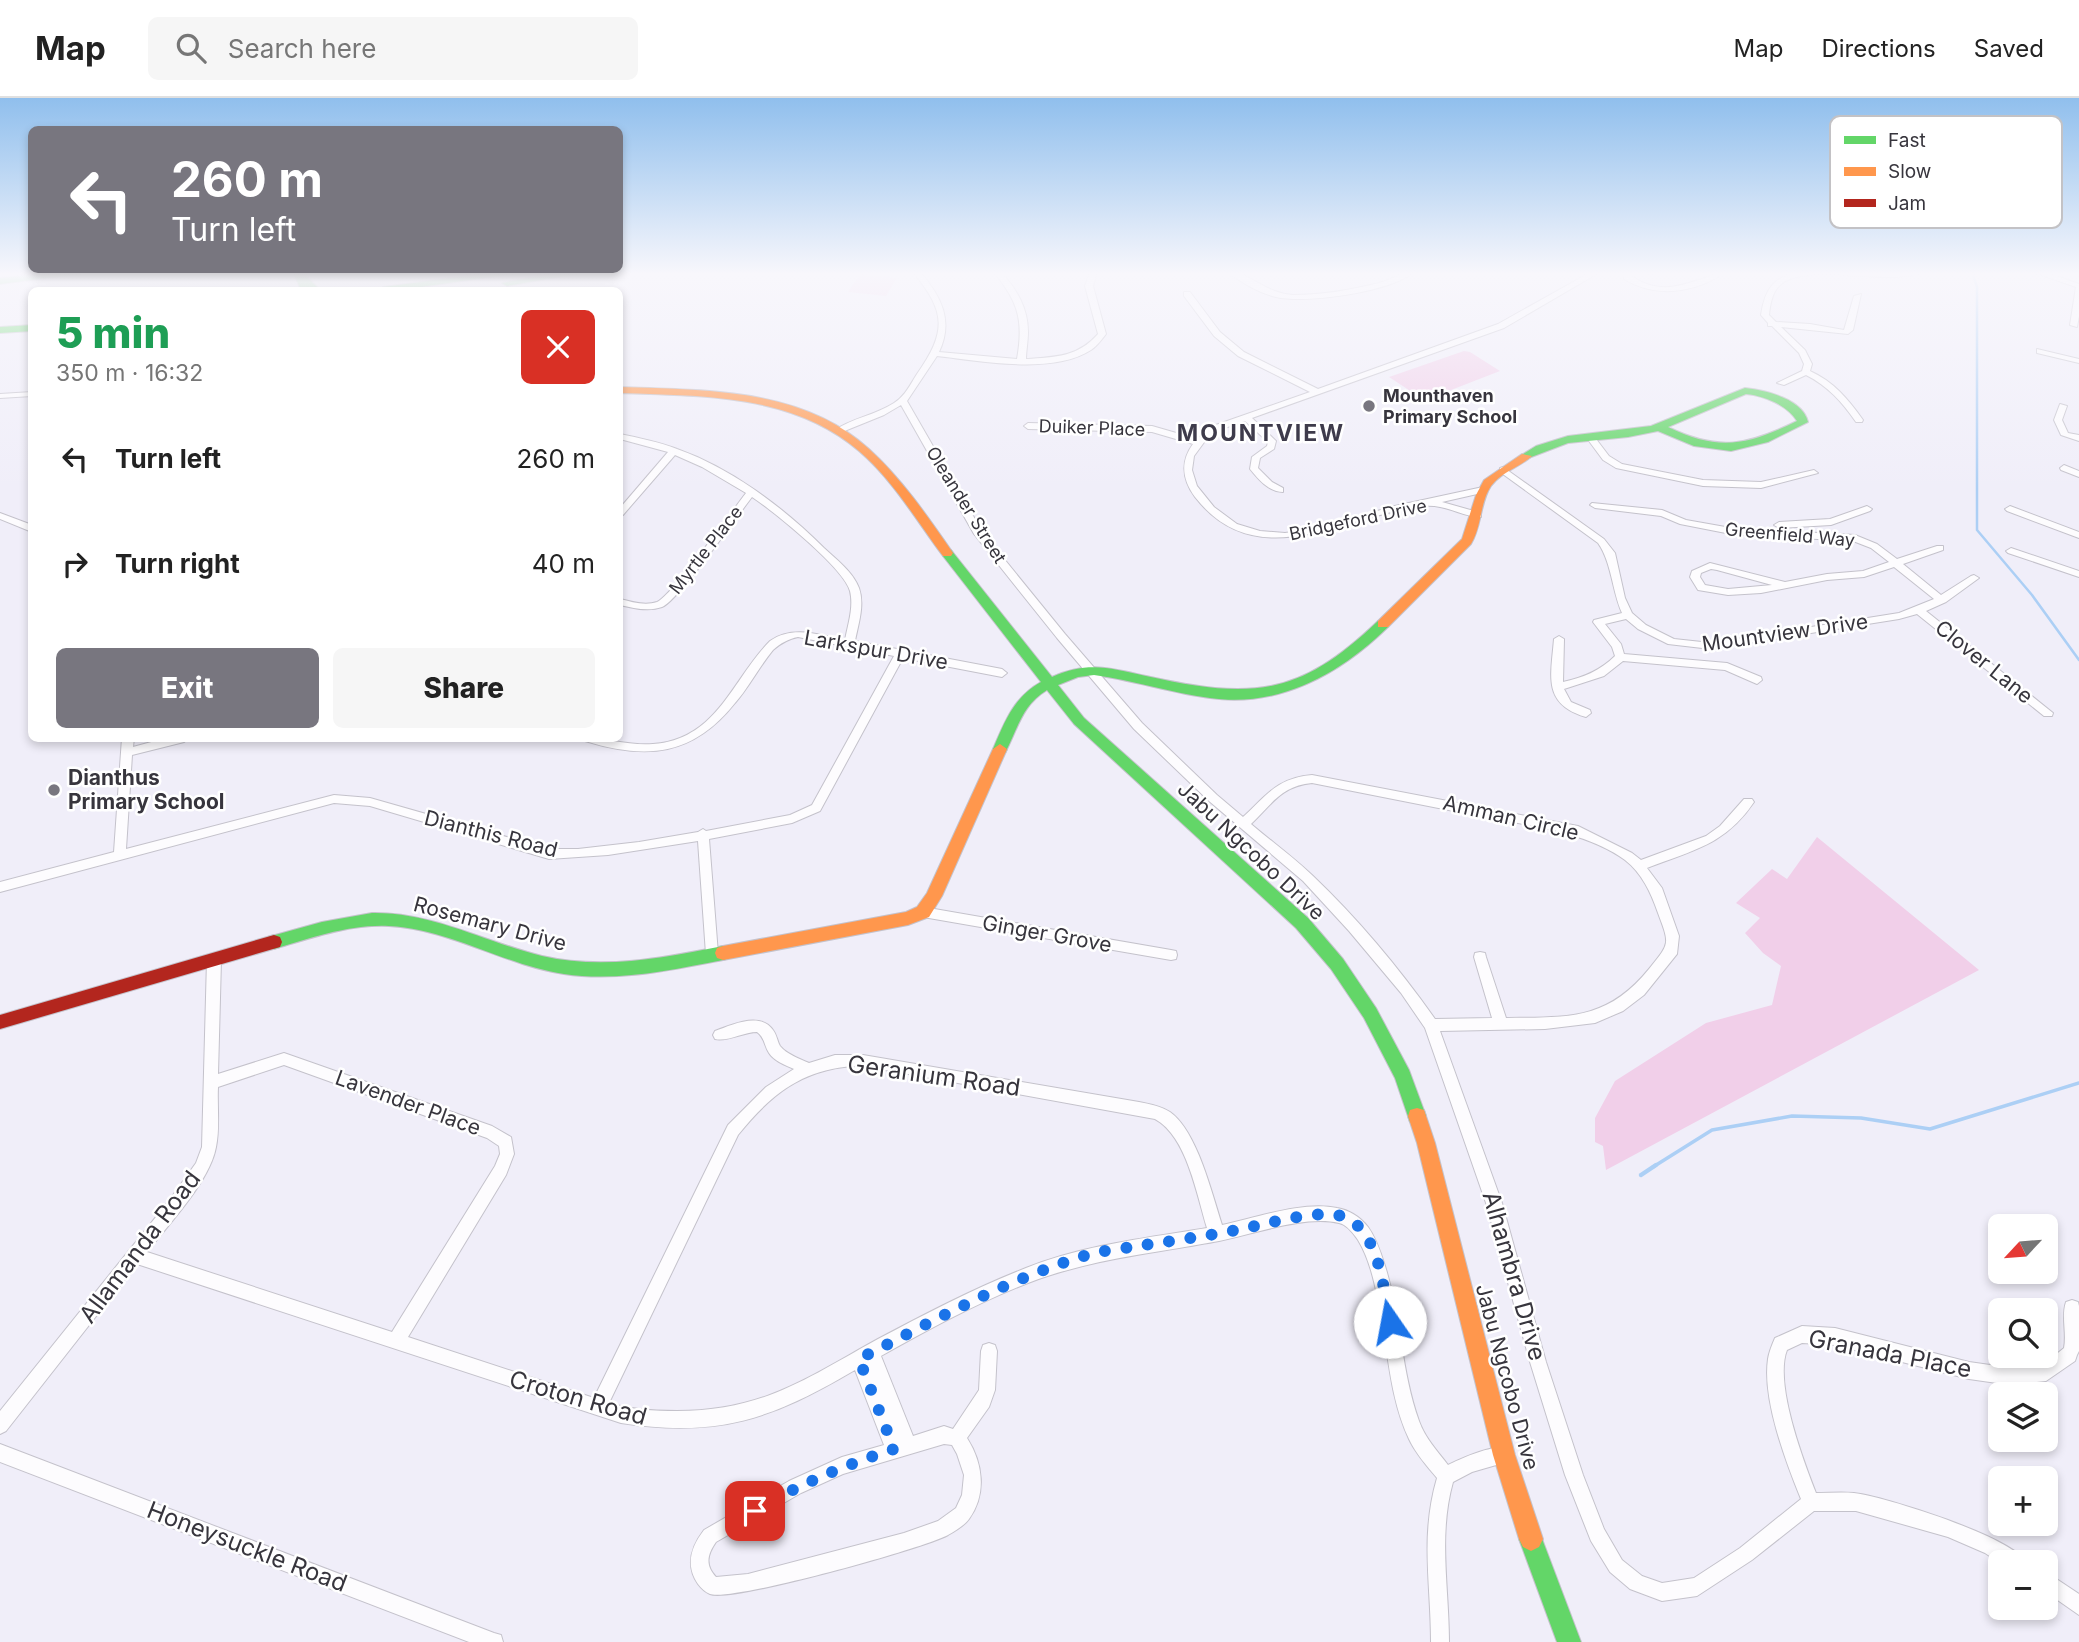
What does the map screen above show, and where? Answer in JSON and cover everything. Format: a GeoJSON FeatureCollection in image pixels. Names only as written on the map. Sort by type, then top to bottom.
{"type":"FeatureCollection","features":[{"type":"Feature","properties":{"kind":"street"},"geometry":{"type":"LineString","coordinates":[[839,430],[903,401],[936,354],[939,344]]}},
{"type":"Feature","properties":{"kind":"street"},"geometry":{"type":"LineString","coordinates":[[1021,359],[1024,344]]}},
{"type":"Feature","properties":{"kind":"street"},"geometry":{"type":"LineString","coordinates":[[936,354],[1065,359],[1082,354],[1097,344]]}},
{"type":"Feature","properties":{"kind":"street"},"geometry":{"type":"LineString","coordinates":[[1229,344],[1241,354],[1317,392]]}},
{"type":"Feature","properties":{"kind":"street"},"geometry":{"type":"LineString","coordinates":[[1197,442],[1213,429],[1451,344]]}},
{"type":"Feature","properties":{"kind":"street"},"geometry":{"type":"LineString","coordinates":[[1792,344],[1807,358],[1806,372]]}},
{"type":"Feature","properties":{"kind":"street"},"geometry":{"type":"LineString","coordinates":[[2040,351],[2079,361]]}},
{"type":"Feature","properties":{"kind":"street"},"geometry":{"type":"LineString","coordinates":[[1781,383],[1806,372],[1827,382],[1836,390],[1859,420]]}},
{"type":"Feature","properties":{"kind":"street","name":"Jabu Ngcobo Drive"},"geometry":{"type":"LineString","coordinates":[[623,390],[743,398],[792,410],[839,430],[873,459],[888,477],[1047,684],[1113,754],[1302,922],[1337,964],[1370,1013],[1403,1076],[1426,1143],[1504,1455],[1542,1574],[1569,1642]]}},
{"type":"Feature","properties":{"kind":"street"},"geometry":{"type":"LineString","coordinates":[[923,912],[934,896],[1016,712],[1026,698],[1047,684],[1089,670],[1222,695],[1265,692],[1323,672],[1345,660],[1467,541],[1475,529],[1486,486],[1508,467],[1553,442],[1625,434],[1659,426],[1736,393],[1757,390],[1776,398],[1802,417],[1802,422],[1796,426],[1726,451],[1698,447],[1659,426]]}},
{"type":"Feature","properties":{"kind":"street"},"geometry":{"type":"LineString","coordinates":[[0,396],[28,394]]}},
{"type":"Feature","properties":{"kind":"street","name":"Oleander Street"},"geometry":{"type":"LineString","coordinates":[[903,401],[979,534],[1089,670]]}},
{"type":"Feature","properties":{"kind":"street"},"geometry":{"type":"LineString","coordinates":[[2063,406],[2058,420],[2065,435],[2075,437]]}},
{"type":"Feature","properties":{"kind":"street"},"geometry":{"type":"LineString","coordinates":[[1246,417],[1272,441],[1271,447],[1255,457],[1254,469],[1269,484],[1280,490]]}},
{"type":"Feature","properties":{"kind":"street","name":"Duiker Place"},"geometry":{"type":"LineString","coordinates":[[1028,426],[1152,429],[1197,442]]}},
{"type":"Feature","properties":{"kind":"street"},"geometry":{"type":"LineString","coordinates":[[1590,437],[1606,458],[1619,466],[1690,481],[1761,485],[1794,480],[1814,473]]}},
{"type":"Feature","properties":{"kind":"street"},"geometry":{"type":"LineString","coordinates":[[623,439],[674,450],[784,516],[810,539],[853,587],[856,598],[849,644]]}},
{"type":"Feature","properties":{"kind":"street","name":"Bridgeford Drive"},"geometry":{"type":"LineString","coordinates":[[1197,442],[1188,459],[1190,481],[1217,515],[1250,532],[1288,536],[1421,503],[1478,514]]}},
{"type":"Feature","properties":{"kind":"street"},"geometry":{"type":"LineString","coordinates":[[623,510],[674,450]]}},
{"type":"Feature","properties":{"kind":"street"},"geometry":{"type":"LineString","coordinates":[[1508,467],[1523,484],[1601,541],[1610,553],[1620,598],[1628,615],[1598,622],[1617,646],[1620,657]]}},
{"type":"Feature","properties":{"kind":"street"},"geometry":{"type":"LineString","coordinates":[[2064,468],[2079,474]]}},
{"type":"Feature","properties":{"kind":"street"},"geometry":{"type":"LineString","coordinates":[[1421,503],[1486,486],[1523,484]]}},
{"type":"Feature","properties":{"kind":"street","name":"Myrtle Place"},"geometry":{"type":"LineString","coordinates":[[623,603],[641,607],[662,604],[688,575],[750,494]]}},
{"type":"Feature","properties":{"kind":"street","name":"Greenfield Way"},"geometry":{"type":"LineString","coordinates":[[1595,505],[1784,525],[1831,522],[1867,509]]}},
{"type":"Feature","properties":{"kind":"street"},"geometry":{"type":"LineString","coordinates":[[2011,509],[2079,535]]}},
{"type":"Feature","properties":{"kind":"street","name":"Greenfield Way"},"geometry":{"type":"LineString","coordinates":[[1662,513],[1682,522],[1709,528],[1855,538],[1874,546],[1942,600]]}},
{"type":"Feature","properties":{"kind":"street"},"geometry":{"type":"LineString","coordinates":[[0,516],[28,527]]}},
{"type":"Feature","properties":{"kind":"street"},"geometry":{"type":"LineString","coordinates":[[1787,586],[1710,566],[1696,570],[1695,577],[1701,589],[1712,592],[1787,586],[1827,577],[1864,574],[1940,548]]}},
{"type":"Feature","properties":{"kind":"street"},"geometry":{"type":"LineString","coordinates":[[2011,551],[2079,574]]}},
{"type":"Feature","properties":{"kind":"street","name":"Mountview Drive"},"geometry":{"type":"LineString","coordinates":[[1628,615],[1660,638],[1690,646],[1711,646],[1920,611],[1974,578]]}},
{"type":"Feature","properties":{"kind":"street","name":"Clover Lane"},"geometry":{"type":"LineString","coordinates":[[1920,611],[2048,713]]}},
{"type":"Feature","properties":{"kind":"street","name":"Larkspur Drive"},"geometry":{"type":"LineString","coordinates":[[605,742],[630,748],[673,744],[694,736],[714,723],[730,705],[776,640],[798,634],[1002,673]]}},
{"type":"Feature","properties":{"kind":"street"},"geometry":{"type":"LineString","coordinates":[[1559,639],[1559,687],[1564,702],[1586,713]]}},
{"type":"Feature","properties":{"kind":"street","name":"Dianthis Road"},"geometry":{"type":"LineString","coordinates":[[0,887],[334,799],[370,802],[548,853],[572,854],[792,819],[816,808],[900,654]]}},
{"type":"Feature","properties":{"kind":"street"},"geometry":{"type":"LineString","coordinates":[[1559,687],[1604,672],[1620,657],[1727,667],[1757,680]]}},
{"type":"Feature","properties":{"kind":"street","name":"Alhambra Drive"},"geometry":{"type":"LineString","coordinates":[[1089,670],[1138,726],[1243,824],[1307,878],[1354,927],[1406,989],[1431,1025],[1494,1203],[1538,1362],[1574,1475],[1597,1535],[1616,1566],[1636,1583],[1662,1592],[1697,1587],[1746,1554],[1811,1502]]}},
{"type":"Feature","properties":{"kind":"street"},"geometry":{"type":"LineString","coordinates":[[120,854],[128,742]]}},
{"type":"Feature","properties":{"kind":"street"},"geometry":{"type":"LineString","coordinates":[[127,752],[168,742]]}},
{"type":"Feature","properties":{"kind":"street","name":"Amman Circle"},"geometry":{"type":"LineString","coordinates":[[1243,824],[1264,806],[1280,786],[1297,779],[1312,779],[1578,831],[1608,844],[1639,866],[1656,888],[1673,936],[1672,950],[1639,991],[1618,1007],[1595,1017],[1545,1023],[1431,1025]]}},
{"type":"Feature","properties":{"kind":"street"},"geometry":{"type":"LineString","coordinates":[[1639,866],[1710,839],[1724,829],[1748,802]]}},
{"type":"Feature","properties":{"kind":"street"},"geometry":{"type":"LineString","coordinates":[[703,834],[712,954]]}},
{"type":"Feature","properties":{"kind":"street","name":"Rosemary Drive"},"geometry":{"type":"LineString","coordinates":[[0,1023],[342,923],[404,921],[549,964],[602,971],[638,969],[890,922],[923,912]]}},
{"type":"Feature","properties":{"kind":"street","name":"Ginger Grove"},"geometry":{"type":"LineString","coordinates":[[923,912],[1171,955]]}},
{"type":"Feature","properties":{"kind":"street"},"geometry":{"type":"LineString","coordinates":[[1480,957],[1501,1024]]}},
{"type":"Feature","properties":{"kind":"street","name":"Allamanda Road"},"geometry":{"type":"LineString","coordinates":[[0,1424],[135,1256],[202,1167],[209,1147],[214,960]]}},
{"type":"Feature","properties":{"kind":"street"},"geometry":{"type":"LineString","coordinates":[[720,1035],[751,1026],[764,1030],[768,1032],[773,1048],[808,1069]]}},
{"type":"Feature","properties":{"kind":"street","name":"Lavender Place"},"geometry":{"type":"LineString","coordinates":[[210,1083],[284,1059],[492,1133],[506,1142],[507,1154],[501,1170],[396,1341]]}},
{"type":"Feature","properties":{"kind":"street","name":"Geranium Road"},"geometry":{"type":"LineString","coordinates":[[598,1407],[733,1130],[753,1104],[797,1073],[822,1064],[853,1060],[1139,1108],[1163,1115],[1176,1126],[1188,1150],[1217,1234]]}},
{"type":"Feature","properties":{"kind":"street","name":"Croton Road"},"geometry":{"type":"LineString","coordinates":[[135,1256],[621,1415],[656,1421],[752,1411],[781,1400],[954,1309],[1028,1275],[1093,1253],[1217,1234],[1300,1217],[1332,1214],[1350,1219],[1365,1235],[1377,1260],[1399,1379],[1411,1424],[1425,1450],[1446,1476]]}},
{"type":"Feature","properties":{"kind":"street","name":"Granada Place"},"geometry":{"type":"LineString","coordinates":[[1811,1502],[1797,1470],[1775,1382],[1775,1357],[1781,1344],[1792,1336],[1811,1334],[1994,1376],[2033,1377],[2060,1367],[2071,1353],[2075,1334],[2073,1308]]}},
{"type":"Feature","properties":{"kind":"street"},"geometry":{"type":"LineString","coordinates":[[957,1438],[983,1401],[987,1390],[989,1351]]}},
{"type":"Feature","properties":{"kind":"street"},"geometry":{"type":"LineString","coordinates":[[865,1356],[901,1447]]}},
{"type":"Feature","properties":{"kind":"street"},"geometry":{"type":"LineString","coordinates":[[944,1435],[957,1438],[964,1449],[972,1475],[971,1497],[962,1514],[943,1528],[904,1542],[747,1583],[713,1586],[705,1580],[698,1567],[700,1548],[710,1536],[795,1487],[842,1466],[901,1447],[944,1435]]}},
{"type":"Feature","properties":{"kind":"street","name":"Honeysuckle Road"},"geometry":{"type":"LineString","coordinates":[[0,1453],[494,1642]]}},
{"type":"Feature","properties":{"kind":"street"},"geometry":{"type":"LineString","coordinates":[[1440,1642],[1434,1541],[1436,1504],[1446,1476],[1469,1464],[1504,1455]]}},
{"type":"Feature","properties":{"kind":"street"},"geometry":{"type":"LineString","coordinates":[[1811,1502],[1856,1502],[1949,1528],[1997,1550]]}},
{"type":"Feature","properties":{"kind":"street"},"geometry":{"type":"LineString","coordinates":[[2058,1590],[2079,1606]]}},
{"type":"Feature","properties":{"kind":"shaded area"},"geometry":{"type":"Polygon","coordinates":[[[1464,351],[1500,371],[1433,397],[1418,396],[1389,377],[1464,351]]]}},
{"type":"Feature","properties":{"kind":"shaded area"},"geometry":{"type":"Polygon","coordinates":[[[1817,837],[1979,970],[1606,1170],[1603,1146],[1595,1142],[1595,1118],[1615,1081],[1706,1023],[1772,1005],[1781,966],[1763,953],[1745,933],[1760,918],[1736,903],[1772,869],[1787,879],[1817,837]]]}},
{"type":"Feature","properties":{"kind":"waterway"},"geometry":{"type":"LineString","coordinates":[[1977,344],[1977,530],[2032,595],[2079,660]]}},
{"type":"Feature","properties":{"kind":"waterway"},"geometry":{"type":"LineString","coordinates":[[1653,1167],[1712,1130],[1792,1116],[1861,1118],[1930,1129],[2079,1083]]}},
{"type":"Feature","properties":{"kind":"waterway"},"geometry":{"type":"LineString","coordinates":[[1641,1175],[1653,1167]]}},
{"type":"Feature","properties":{"kind":"traffic: fast"},"geometry":{"type":"LineString","coordinates":[[1526,456],[1553,443],[1655,428],[1745,391],[1761,393],[1783,402],[1802,417],[1803,422],[1764,440],[1731,447],[1698,444],[1659,427]]}},
{"type":"Feature","properties":{"kind":"traffic: fast"},"geometry":{"type":"LineString","coordinates":[[947,553],[1079,721],[1302,923],[1337,964],[1370,1013],[1403,1076],[1417,1116]]}},
{"type":"Feature","properties":{"kind":"traffic: fast"},"geometry":{"type":"LineString","coordinates":[[1000,749],[1013,718],[1024,701],[1045,685],[1074,673],[1098,671],[1222,695],[1268,692],[1310,678],[1330,667],[1367,640],[1383,624]]}},
{"type":"Feature","properties":{"kind":"traffic: fast"},"geometry":{"type":"LineString","coordinates":[[274,942],[338,924],[388,919],[445,931],[524,958],[564,967],[625,969],[723,953]]}},
{"type":"Feature","properties":{"kind":"traffic: fast"},"geometry":{"type":"LineString","coordinates":[[1531,1539],[1569,1642]]}},
{"type":"Feature","properties":{"kind":"traffic: slow"},"geometry":{"type":"LineString","coordinates":[[623,390],[716,394],[779,405],[809,415],[838,430],[863,449],[897,486],[947,553]]}},
{"type":"Feature","properties":{"kind":"traffic: slow"},"geometry":{"type":"LineString","coordinates":[[1383,624],[1467,541],[1474,526],[1481,495],[1488,482],[1526,456]]}},
{"type":"Feature","properties":{"kind":"traffic: slow"},"geometry":{"type":"LineString","coordinates":[[723,953],[908,918],[923,912],[934,896],[1000,749]]}},
{"type":"Feature","properties":{"kind":"traffic: slow"},"geometry":{"type":"LineString","coordinates":[[1417,1116],[1504,1455],[1531,1539]]}},
{"type":"Feature","properties":{"kind":"traffic: jam"},"geometry":{"type":"LineString","coordinates":[[0,1022],[274,942]]}},
{"type":"Feature","properties":{"kind":"place","name":"Mounthaven Primary School"},"geometry":{"type":"Point","coordinates":[1369,406]}},
{"type":"Feature","properties":{"kind":"place","name":"Dianthus Primary School"},"geometry":{"type":"Point","coordinates":[54,790]}},
{"type":"Feature","properties":{"kind":"district","name":"MOUNTVIEW"},"geometry":{"type":"Point","coordinates":[1261,433]}},
{"type":"Feature","properties":{"kind":"route"},"geometry":{"type":"LineString","coordinates":[[755,1511],[795,1487],[842,1466],[894,1449],[859,1359],[954,1309],[1028,1275],[1093,1253],[1217,1234],[1300,1217],[1332,1214],[1350,1219],[1365,1235],[1377,1260],[1390,1322]]}}]}
